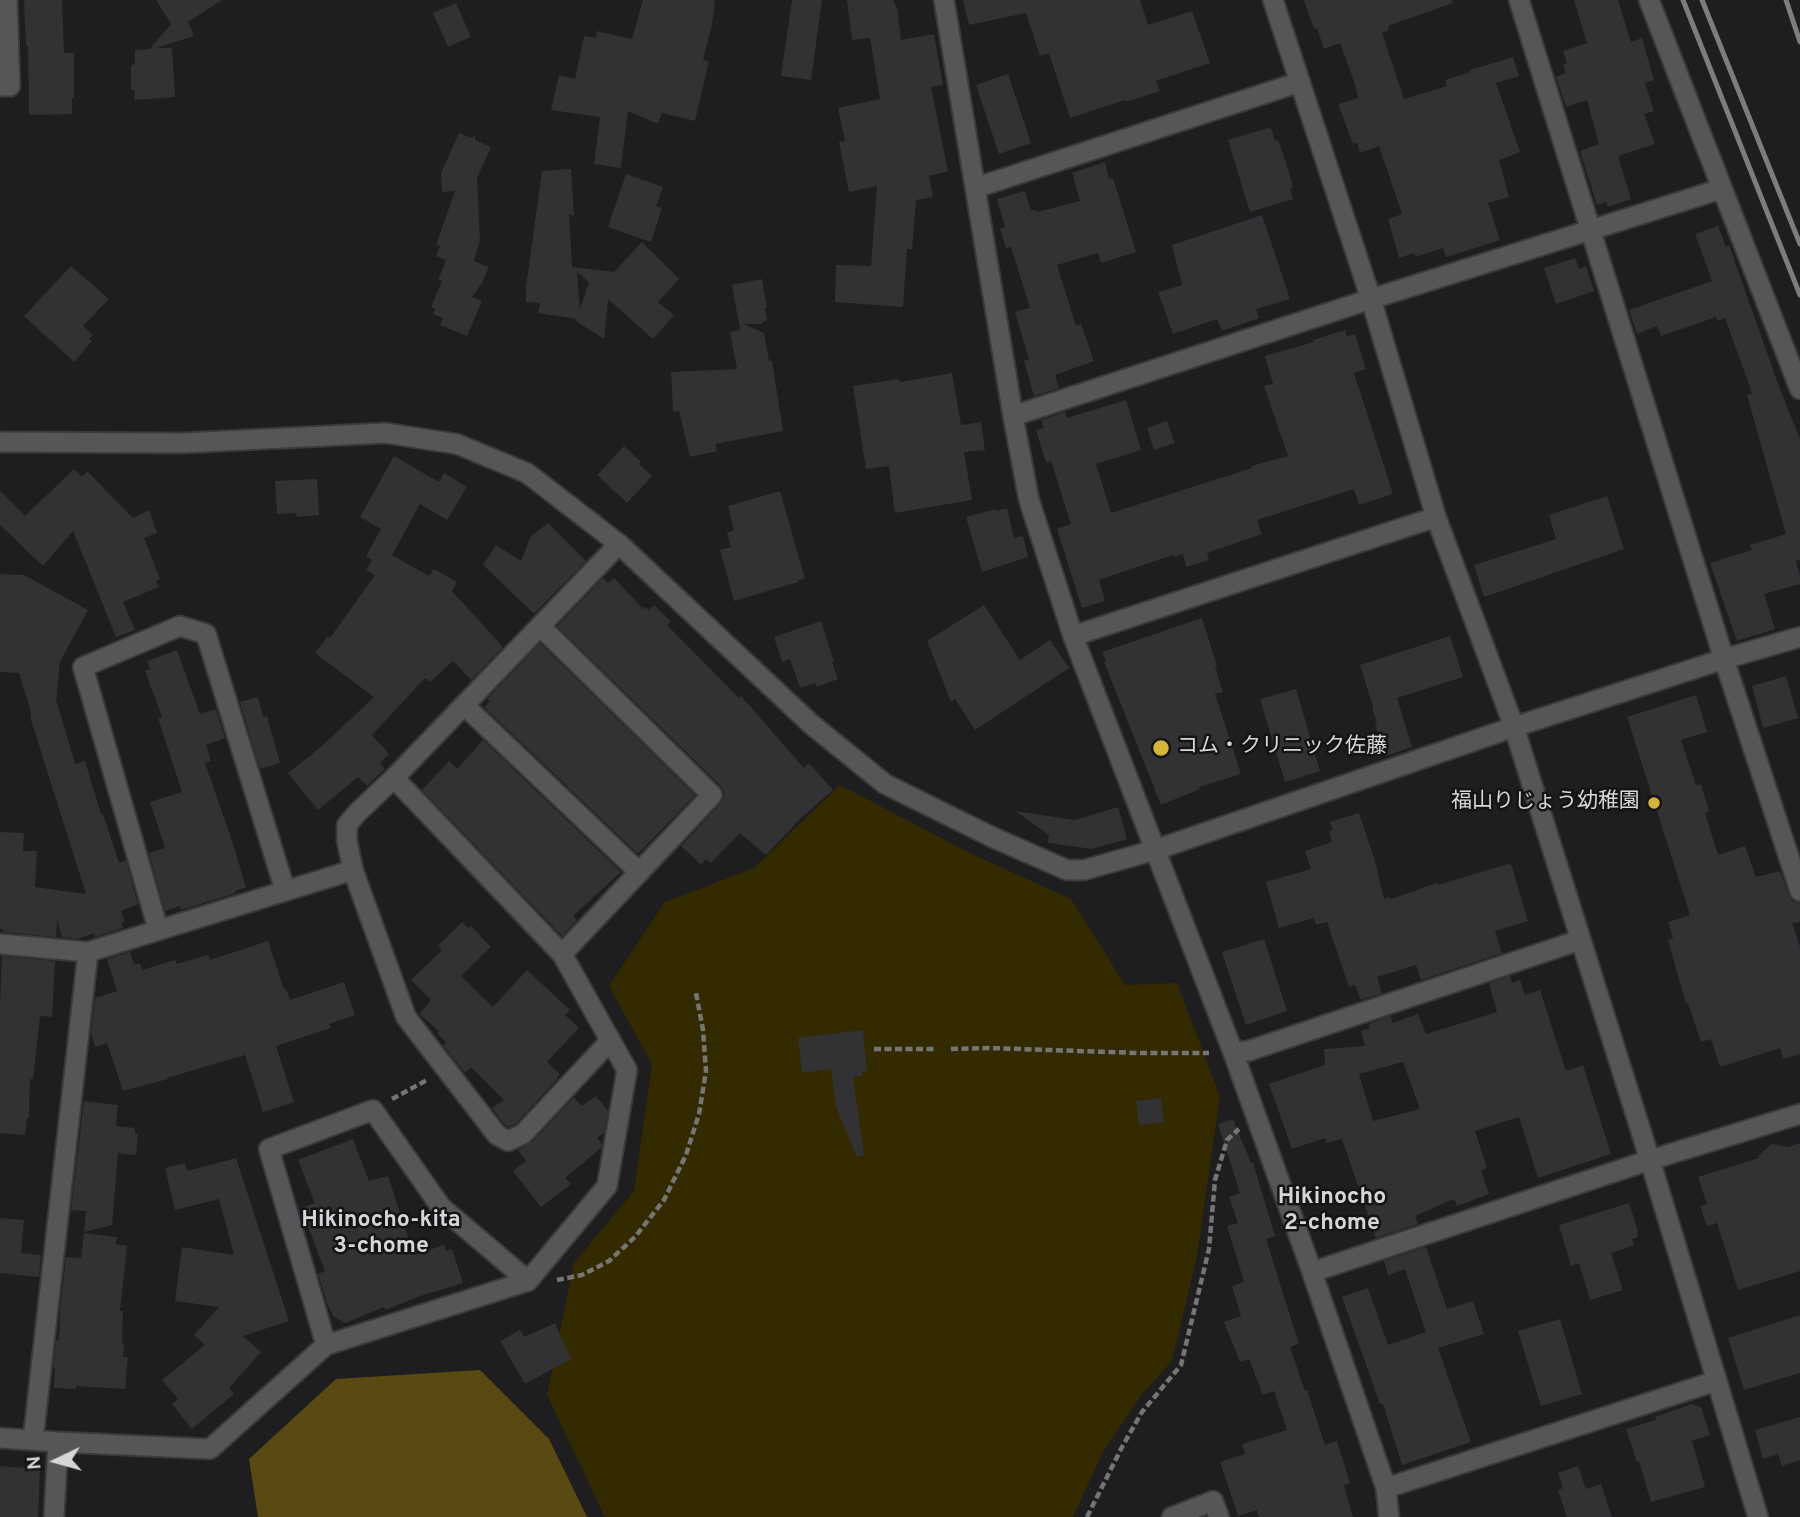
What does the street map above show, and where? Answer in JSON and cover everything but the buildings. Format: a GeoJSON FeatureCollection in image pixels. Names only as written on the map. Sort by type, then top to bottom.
{"type":"FeatureCollection","features":[{"type":"Feature","properties":{"kind":"street"},"geometry":{"type":"LineString","coordinates":[[0,86],[10,86],[7,0]]}},
{"type":"Feature","properties":{"kind":"street"},"geometry":{"type":"LineString","coordinates":[[944,0],[1029,500],[1073,636],[1155,850],[1226,1052],[1256,1119],[1312,1272],[1387,1488],[1389,1517]]}},
{"type":"Feature","properties":{"kind":"street"},"geometry":{"type":"LineString","coordinates":[[1273,0],[1371,299],[1436,517],[1514,727],[1650,1160],[1758,1517]]}},
{"type":"Feature","properties":{"kind":"street"},"geometry":{"type":"LineString","coordinates":[[1519,0],[1724,659],[1800,891]]}},
{"type":"Feature","properties":{"kind":"street"},"geometry":{"type":"LineString","coordinates":[[1649,0],[1800,389]]}},
{"type":"Feature","properties":{"kind":"street"},"geometry":{"type":"LineString","coordinates":[[975,187],[1300,82]]}},
{"type":"Feature","properties":{"kind":"street"},"geometry":{"type":"LineString","coordinates":[[1013,416],[1371,299],[1721,189]]}},
{"type":"Feature","properties":{"kind":"street"},"geometry":{"type":"LineString","coordinates":[[0,442],[183,443],[386,433],[457,444],[527,473],[619,544],[811,724],[885,783],[992,837],[1067,870],[1084,870],[1155,850],[1514,727],[1800,637]]}},
{"type":"Feature","properties":{"kind":"street"},"geometry":{"type":"LineString","coordinates":[[1073,636],[1436,517]]}},
{"type":"Feature","properties":{"kind":"street"},"geometry":{"type":"LineString","coordinates":[[610,1041],[523,1134],[508,1142],[497,1135],[406,1017],[353,870],[347,841],[347,825],[619,544]]}},
{"type":"Feature","properties":{"kind":"street"},"geometry":{"type":"LineString","coordinates":[[158,929],[83,667],[180,626],[206,634],[285,890]]}},
{"type":"Feature","properties":{"kind":"street"},"geometry":{"type":"LineString","coordinates":[[540,626],[712,795],[562,954]]}},
{"type":"Feature","properties":{"kind":"street"},"geometry":{"type":"LineString","coordinates":[[464,705],[639,872]]}},
{"type":"Feature","properties":{"kind":"street"},"geometry":{"type":"LineString","coordinates":[[0,1438],[210,1448],[326,1345],[528,1280],[607,1186],[626,1070],[562,954],[394,778]]}},
{"type":"Feature","properties":{"kind":"street"},"geometry":{"type":"LineString","coordinates":[[0,944],[88,952],[353,870]]}},
{"type":"Feature","properties":{"kind":"street"},"geometry":{"type":"LineString","coordinates":[[1226,1052],[1248,1051],[1580,940]]}},
{"type":"Feature","properties":{"kind":"street"},"geometry":{"type":"LineString","coordinates":[[33,1440],[88,952]]}},
{"type":"Feature","properties":{"kind":"street"},"geometry":{"type":"LineString","coordinates":[[326,1345],[269,1149],[373,1110],[441,1208],[528,1280]]}},
{"type":"Feature","properties":{"kind":"street"},"geometry":{"type":"LineString","coordinates":[[1312,1272],[1650,1160],[1800,1114]]}},
{"type":"Feature","properties":{"kind":"street"},"geometry":{"type":"LineString","coordinates":[[1387,1488],[1716,1381]]}},
{"type":"Feature","properties":{"kind":"street"},"geometry":{"type":"LineString","coordinates":[[54,1517],[58,1442]]}},
{"type":"Feature","properties":{"kind":"street"},"geometry":{"type":"LineString","coordinates":[[1172,1517],[1213,1501],[1219,1517]]}},
{"type":"Feature","properties":{"kind":"path"},"geometry":{"type":"LineString","coordinates":[[528,1280],[556,1281],[582,1275],[609,1261],[635,1237],[664,1200],[686,1155],[699,1114],[706,1071],[703,1030],[696,993]]}},
{"type":"Feature","properties":{"kind":"path"},"geometry":{"type":"LineString","coordinates":[[951,1048],[1139,1053],[1226,1052]]}},
{"type":"Feature","properties":{"kind":"path"},"geometry":{"type":"LineString","coordinates":[[874,1049],[936,1049]]}},
{"type":"Feature","properties":{"kind":"path"},"geometry":{"type":"LineString","coordinates":[[373,1110],[446,1069]]}},
{"type":"Feature","properties":{"kind":"path"},"geometry":{"type":"LineString","coordinates":[[1087,1517],[1142,1412],[1181,1365],[1209,1249],[1215,1180],[1219,1166],[1227,1140],[1256,1119]]}},
{"type":"Feature","properties":{"kind":"shaded area"},"geometry":{"type":"Polygon","coordinates":[[[840,785],[970,853],[1071,899],[1125,985],[1177,983],[1220,1096],[1197,1256],[1172,1361],[1143,1393],[1103,1452],[1073,1517],[605,1517],[547,1395],[574,1263],[634,1191],[652,1064],[609,986],[665,902],[754,868],[840,785]]]}},
{"type":"Feature","properties":{"kind":"shaded area"},"geometry":{"type":"Polygon","coordinates":[[[480,1370],[549,1439],[587,1517],[258,1517],[249,1459],[336,1379],[480,1370]]]}},
{"type":"Feature","properties":{"kind":"railway"},"geometry":{"type":"LineString","coordinates":[[1683,0],[1800,295]]}},
{"type":"Feature","properties":{"kind":"railway"},"geometry":{"type":"LineString","coordinates":[[1702,0],[1800,244]]}},
{"type":"Feature","properties":{"kind":"railway"},"geometry":{"type":"LineString","coordinates":[[1786,0],[1800,42]]}},
{"type":"Feature","properties":{"kind":"place","name":"コム・クリニック佐藤"},"geometry":{"type":"Point","coordinates":[1161,748]}},
{"type":"Feature","properties":{"kind":"place","name":"福山りじょう幼稚園"},"geometry":{"type":"Point","coordinates":[1654,803]}},
{"type":"Feature","properties":{"kind":"district","name":"Hikinocho 2-chome"},"geometry":{"type":"Point","coordinates":[1332,1211]}},
{"type":"Feature","properties":{"kind":"district","name":"Hikinocho-kita 3-chome"},"geometry":{"type":"Point","coordinates":[381,1234]}}]}
